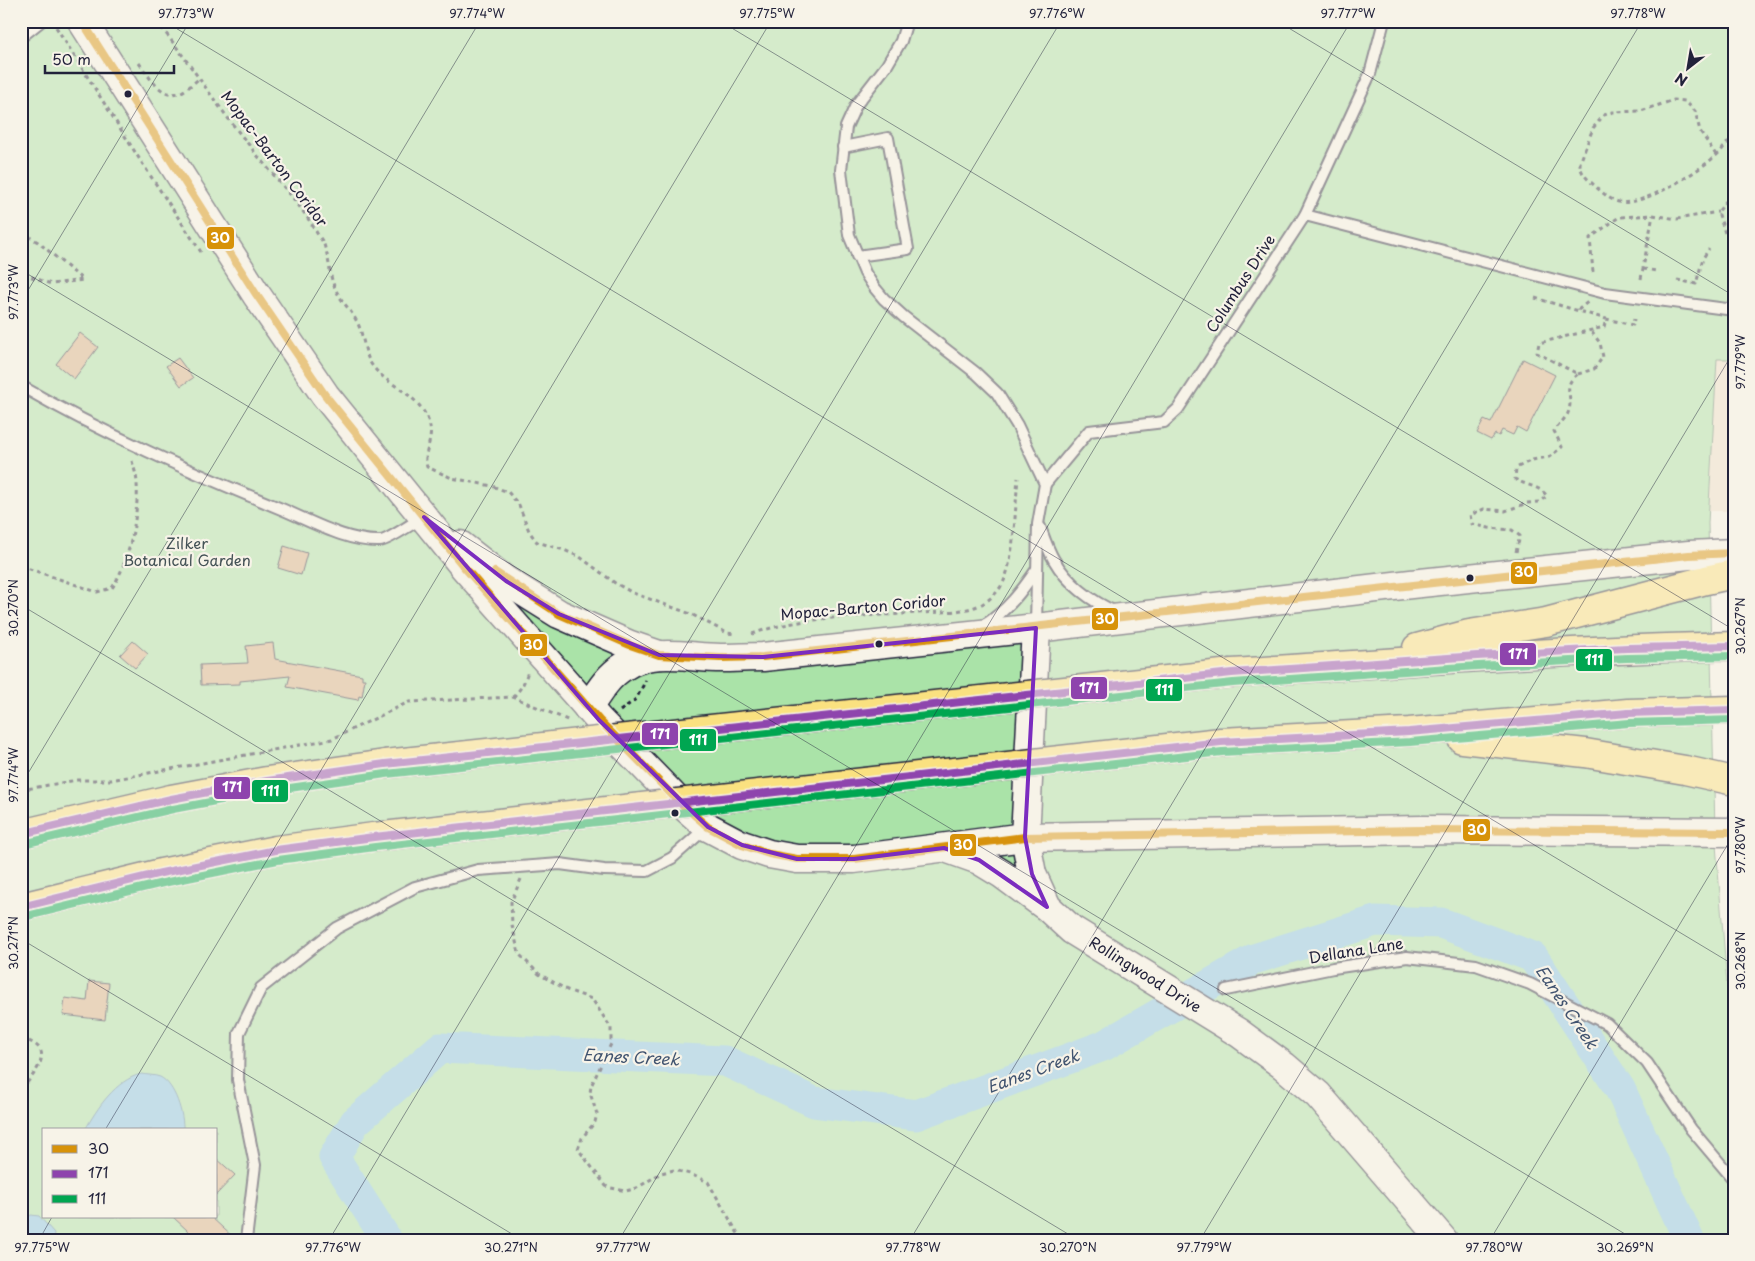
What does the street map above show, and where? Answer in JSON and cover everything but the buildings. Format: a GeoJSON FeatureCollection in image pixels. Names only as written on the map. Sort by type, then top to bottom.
{"type":"FeatureCollection","features":[{"type":"Feature","properties":{"kind":"highway"},"geometry":{"type":"LineString","coordinates":[[1356,665],[1469,634],[1546,622],[1734,574]]}},
{"type":"Feature","properties":{"kind":"highway"},"geometry":{"type":"LineString","coordinates":[[21,834],[171,799],[385,764],[1232,672],[1627,648],[1734,646]]}},
{"type":"Feature","properties":{"kind":"highway"},"geometry":{"type":"LineString","coordinates":[[21,907],[161,873],[266,852],[374,837],[1222,742],[1409,732],[1628,713],[1734,710]]}},
{"type":"Feature","properties":{"kind":"highway"},"geometry":{"type":"LineString","coordinates":[[1409,732],[1585,753],[1686,770],[1734,781]]}},
{"type":"Feature","properties":{"kind":"main road"},"geometry":{"type":"LineString","coordinates":[[82,21],[256,294],[325,395],[583,716],[708,827],[742,844],[769,854],[797,859],[854,859],[1025,837],[1422,830],[1734,832]]}},
{"type":"Feature","properties":{"kind":"main road"},"geometry":{"type":"LineString","coordinates":[[424,517],[506,581],[559,614],[630,645],[659,654],[720,658],[763,657],[1036,628],[1411,584],[1689,555],[1734,553]]}},
{"type":"Feature","properties":{"kind":"main road","name":"Rollingwood Drive"},"geometry":{"type":"LineString","coordinates":[[1036,628],[1025,837],[1032,874],[1047,907],[1072,930],[1239,1034],[1284,1066],[1318,1095],[1443,1240]]}},
{"type":"Feature","properties":{"kind":"main road"},"geometry":{"type":"LineString","coordinates":[[583,716],[609,679],[623,667],[638,659],[659,654]]}},
{"type":"Feature","properties":{"kind":"main road"},"geometry":{"type":"LineString","coordinates":[[944,848],[979,860],[1002,874],[1047,907]]}},
{"type":"Feature","properties":{"kind":"lane"},"geometry":{"type":"LineString","coordinates":[[21,37],[41,21]]}},
{"type":"Feature","properties":{"kind":"lane"},"geometry":{"type":"LineString","coordinates":[[907,21],[901,41],[887,65],[856,105],[846,127],[841,170],[849,235],[857,256],[874,287],[884,299],[976,373],[997,393],[1018,425],[1045,484],[1038,524],[1036,628]]}},
{"type":"Feature","properties":{"kind":"lane","name":"Columbus Drive"},"geometry":{"type":"LineString","coordinates":[[1045,484],[1089,431],[1164,422],[1178,409],[1305,215],[1370,74],[1384,21]]}},
{"type":"Feature","properties":{"kind":"lane"},"geometry":{"type":"LineString","coordinates":[[843,147],[888,138],[908,249],[857,256]]}},
{"type":"Feature","properties":{"kind":"lane"},"geometry":{"type":"LineString","coordinates":[[1305,215],[1604,293],[1734,310]]}},
{"type":"Feature","properties":{"kind":"lane"},"geometry":{"type":"LineString","coordinates":[[21,386],[62,410],[126,441],[225,486],[340,534],[363,540],[383,542],[424,517]]}},
{"type":"Feature","properties":{"kind":"lane"},"geometry":{"type":"LineString","coordinates":[[1038,524],[1054,561],[1079,590],[1104,607],[1128,617]]}},
{"type":"Feature","properties":{"kind":"lane"},"geometry":{"type":"LineString","coordinates":[[969,634],[998,617],[1019,595],[1037,569]]}},
{"type":"Feature","properties":{"kind":"lane"},"geometry":{"type":"LineString","coordinates":[[246,1240],[255,1165],[238,1080],[239,1033],[260,988],[337,928],[415,887],[478,870],[560,864],[604,870],[647,871],[672,858],[708,827]]}},
{"type":"Feature","properties":{"kind":"lane","name":"Dellana Lane"},"geometry":{"type":"LineString","coordinates":[[1226,990],[1333,968],[1407,957],[1476,965],[1530,984],[1607,1024],[1647,1063],[1691,1129],[1734,1180]]}},
{"type":"Feature","properties":{"kind":"path","name":"Mopac-Barton Coridor"},"geometry":{"type":"LineString","coordinates":[[156,21],[248,145],[304,212],[317,232],[325,248],[335,289],[356,318],[363,334],[365,350],[371,364],[424,410],[432,436],[425,460],[427,467],[452,478],[492,486],[508,492],[519,506],[529,532],[538,542],[580,557],[615,583],[633,593],[691,614],[727,633],[739,635]]}},
{"type":"Feature","properties":{"kind":"path"},"geometry":{"type":"LineString","coordinates":[[139,63],[160,90],[169,93],[180,93],[200,78]]}},
{"type":"Feature","properties":{"kind":"path"},"geometry":{"type":"LineString","coordinates":[[1716,155],[1700,131],[1695,111],[1686,102],[1674,100],[1641,111],[1614,112],[1604,115],[1593,128],[1580,162],[1580,168],[1586,178],[1609,199],[1627,203],[1654,195],[1678,182],[1716,155],[1731,139],[1734,142]]}},
{"type":"Feature","properties":{"kind":"path"},"geometry":{"type":"LineString","coordinates":[[1594,272],[1590,238],[1619,217],[1653,215],[1677,219],[1718,212],[1734,190]]}},
{"type":"Feature","properties":{"kind":"path"},"geometry":{"type":"LineString","coordinates":[[1718,212],[1725,233]]}},
{"type":"Feature","properties":{"kind":"path"},"geometry":{"type":"LineString","coordinates":[[1641,279],[1653,215]]}},
{"type":"Feature","properties":{"kind":"path"},"geometry":{"type":"LineString","coordinates":[[21,232],[38,242],[83,280],[51,284],[21,273]]}},
{"type":"Feature","properties":{"kind":"path"},"geometry":{"type":"LineString","coordinates":[[1677,280],[1696,284],[1703,258],[1709,249]]}},
{"type":"Feature","properties":{"kind":"path"},"geometry":{"type":"LineString","coordinates":[[1643,268],[1657,271]]}},
{"type":"Feature","properties":{"kind":"path"},"geometry":{"type":"LineString","coordinates":[[1535,298],[1633,325],[1634,319]]}},
{"type":"Feature","properties":{"kind":"path"},"geometry":{"type":"LineString","coordinates":[[1578,310],[1592,298]]}},
{"type":"Feature","properties":{"kind":"path"},"geometry":{"type":"LineString","coordinates":[[1578,374],[1538,353],[1539,343],[1604,327],[1606,319]]}},
{"type":"Feature","properties":{"kind":"path"},"geometry":{"type":"LineString","coordinates":[[1514,559],[1520,536],[1512,530],[1472,524],[1470,515],[1484,509],[1505,511],[1527,503],[1539,502],[1547,496],[1543,490],[1524,485],[1515,479],[1516,468],[1532,460],[1549,457],[1562,447],[1554,431],[1560,422],[1568,416],[1571,402],[1568,388],[1572,379],[1578,374],[1594,369],[1603,356],[1600,343],[1591,331]]}},
{"type":"Feature","properties":{"kind":"path"},"geometry":{"type":"LineString","coordinates":[[21,566],[97,592],[112,588],[120,577],[136,514],[137,483],[126,441]]}},
{"type":"Feature","properties":{"kind":"path","name":"Mopac-Barton Coridor"},"geometry":{"type":"LineString","coordinates":[[744,635],[811,621],[939,612],[963,609],[981,604],[999,589],[1010,559],[1018,478]]}},
{"type":"Feature","properties":{"kind":"path"},"geometry":{"type":"LineString","coordinates":[[616,715],[636,699],[659,654]]}},
{"type":"Feature","properties":{"kind":"path"},"geometry":{"type":"LineString","coordinates":[[513,697],[526,680],[528,668]]}},
{"type":"Feature","properties":{"kind":"path"},"geometry":{"type":"LineString","coordinates":[[21,790],[77,780],[111,780],[332,739],[409,702],[513,697],[560,718],[583,716]]}},
{"type":"Feature","properties":{"kind":"path"},"geometry":{"type":"LineString","coordinates":[[526,867],[511,902],[512,925],[519,954],[539,974],[566,990],[592,999],[611,1028],[611,1044],[591,1086],[590,1093],[597,1114],[595,1122],[582,1138],[578,1149],[590,1166],[606,1186],[626,1191],[637,1188],[661,1173],[674,1170],[690,1174],[708,1182],[740,1236],[761,1238],[784,1236],[799,1240]]}},
{"type":"Feature","properties":{"kind":"path"},"geometry":{"type":"LineString","coordinates":[[21,1039],[32,1041],[39,1045],[43,1054],[32,1077],[21,1090]]}},
{"type":"Feature","properties":{"kind":"highlighted area"},"geometry":{"type":"Polygon","coordinates":[[[424,517],[506,581],[559,614],[659,655],[763,657],[1036,628],[1025,837],[1032,874],[1047,907],[979,860],[944,848],[854,859],[797,859],[742,845],[708,827],[599,720],[424,517]]]}},
{"type":"Feature","properties":{"kind":"shaded area"},"geometry":{"type":"Polygon","coordinates":[[[1717,359],[1734,359],[1734,511],[1708,511],[1717,359]]]}},
{"type":"Feature","properties":{"kind":"green space","name":"Zilker Botanical Garden"},"geometry":{"type":"Polygon","coordinates":[[[21,21],[1734,21],[1734,359],[1717,359],[1708,523],[1715,832],[1734,1073],[1734,1240],[21,1240],[21,21]]]}},
{"type":"Feature","properties":{"kind":"water"},"geometry":{"type":"Polygon","coordinates":[[[141,1074],[153,1075],[160,1077],[170,1086],[178,1100],[183,1128],[86,1128],[108,1096],[123,1082],[141,1074]]]}},
{"type":"Feature","properties":{"kind":"water"},"geometry":{"type":"Polygon","coordinates":[[[31,1215],[39,1216],[54,1233],[53,1240],[21,1240],[21,1221],[31,1215]]]}},
{"type":"Feature","properties":{"kind":"waterway","name":"Eanes Creek"},"geometry":{"type":"LineString","coordinates":[[387,1240],[334,1157],[355,1122],[440,1048],[725,1061],[814,1102],[916,1115],[1103,1046],[1254,959],[1375,921],[1441,923],[1533,957],[1620,1089],[1689,1240]]}},
{"type":"Feature","properties":{"kind":"transit line","name":"30"},"geometry":{"type":"LineString","coordinates":[[82,21],[256,294],[325,395],[464,567],[599,720],[677,800],[708,827],[742,845],[769,854],[797,859],[854,859],[1025,837],[1422,830],[1734,832]]}},
{"type":"Feature","properties":{"kind":"transit line","name":"30"},"geometry":{"type":"LineString","coordinates":[[495,572],[559,614],[630,645],[659,655],[720,658],[763,657],[1573,567],[1689,555],[1734,553]]}},
{"type":"Feature","properties":{"kind":"transit line","name":"171"},"geometry":{"type":"LineString","coordinates":[[21,834],[171,799],[267,781],[385,764],[1232,673],[1477,656],[1627,648],[1734,646]]}},
{"type":"Feature","properties":{"kind":"transit line","name":"111"},"geometry":{"type":"LineString","coordinates":[[23,844],[173,809],[269,791],[386,774],[1233,683],[1478,666],[1627,658],[1734,656]]}},
{"type":"Feature","properties":{"kind":"transit line","name":"171"},"geometry":{"type":"LineString","coordinates":[[21,907],[161,873],[276,850],[374,837],[1221,742],[1409,732],[1628,713],[1734,710]]}},
{"type":"Feature","properties":{"kind":"transit line","name":"111"},"geometry":{"type":"LineString","coordinates":[[23,917],[163,883],[278,860],[375,847],[1222,752],[1410,742],[1629,723],[1734,720]]}}]}
